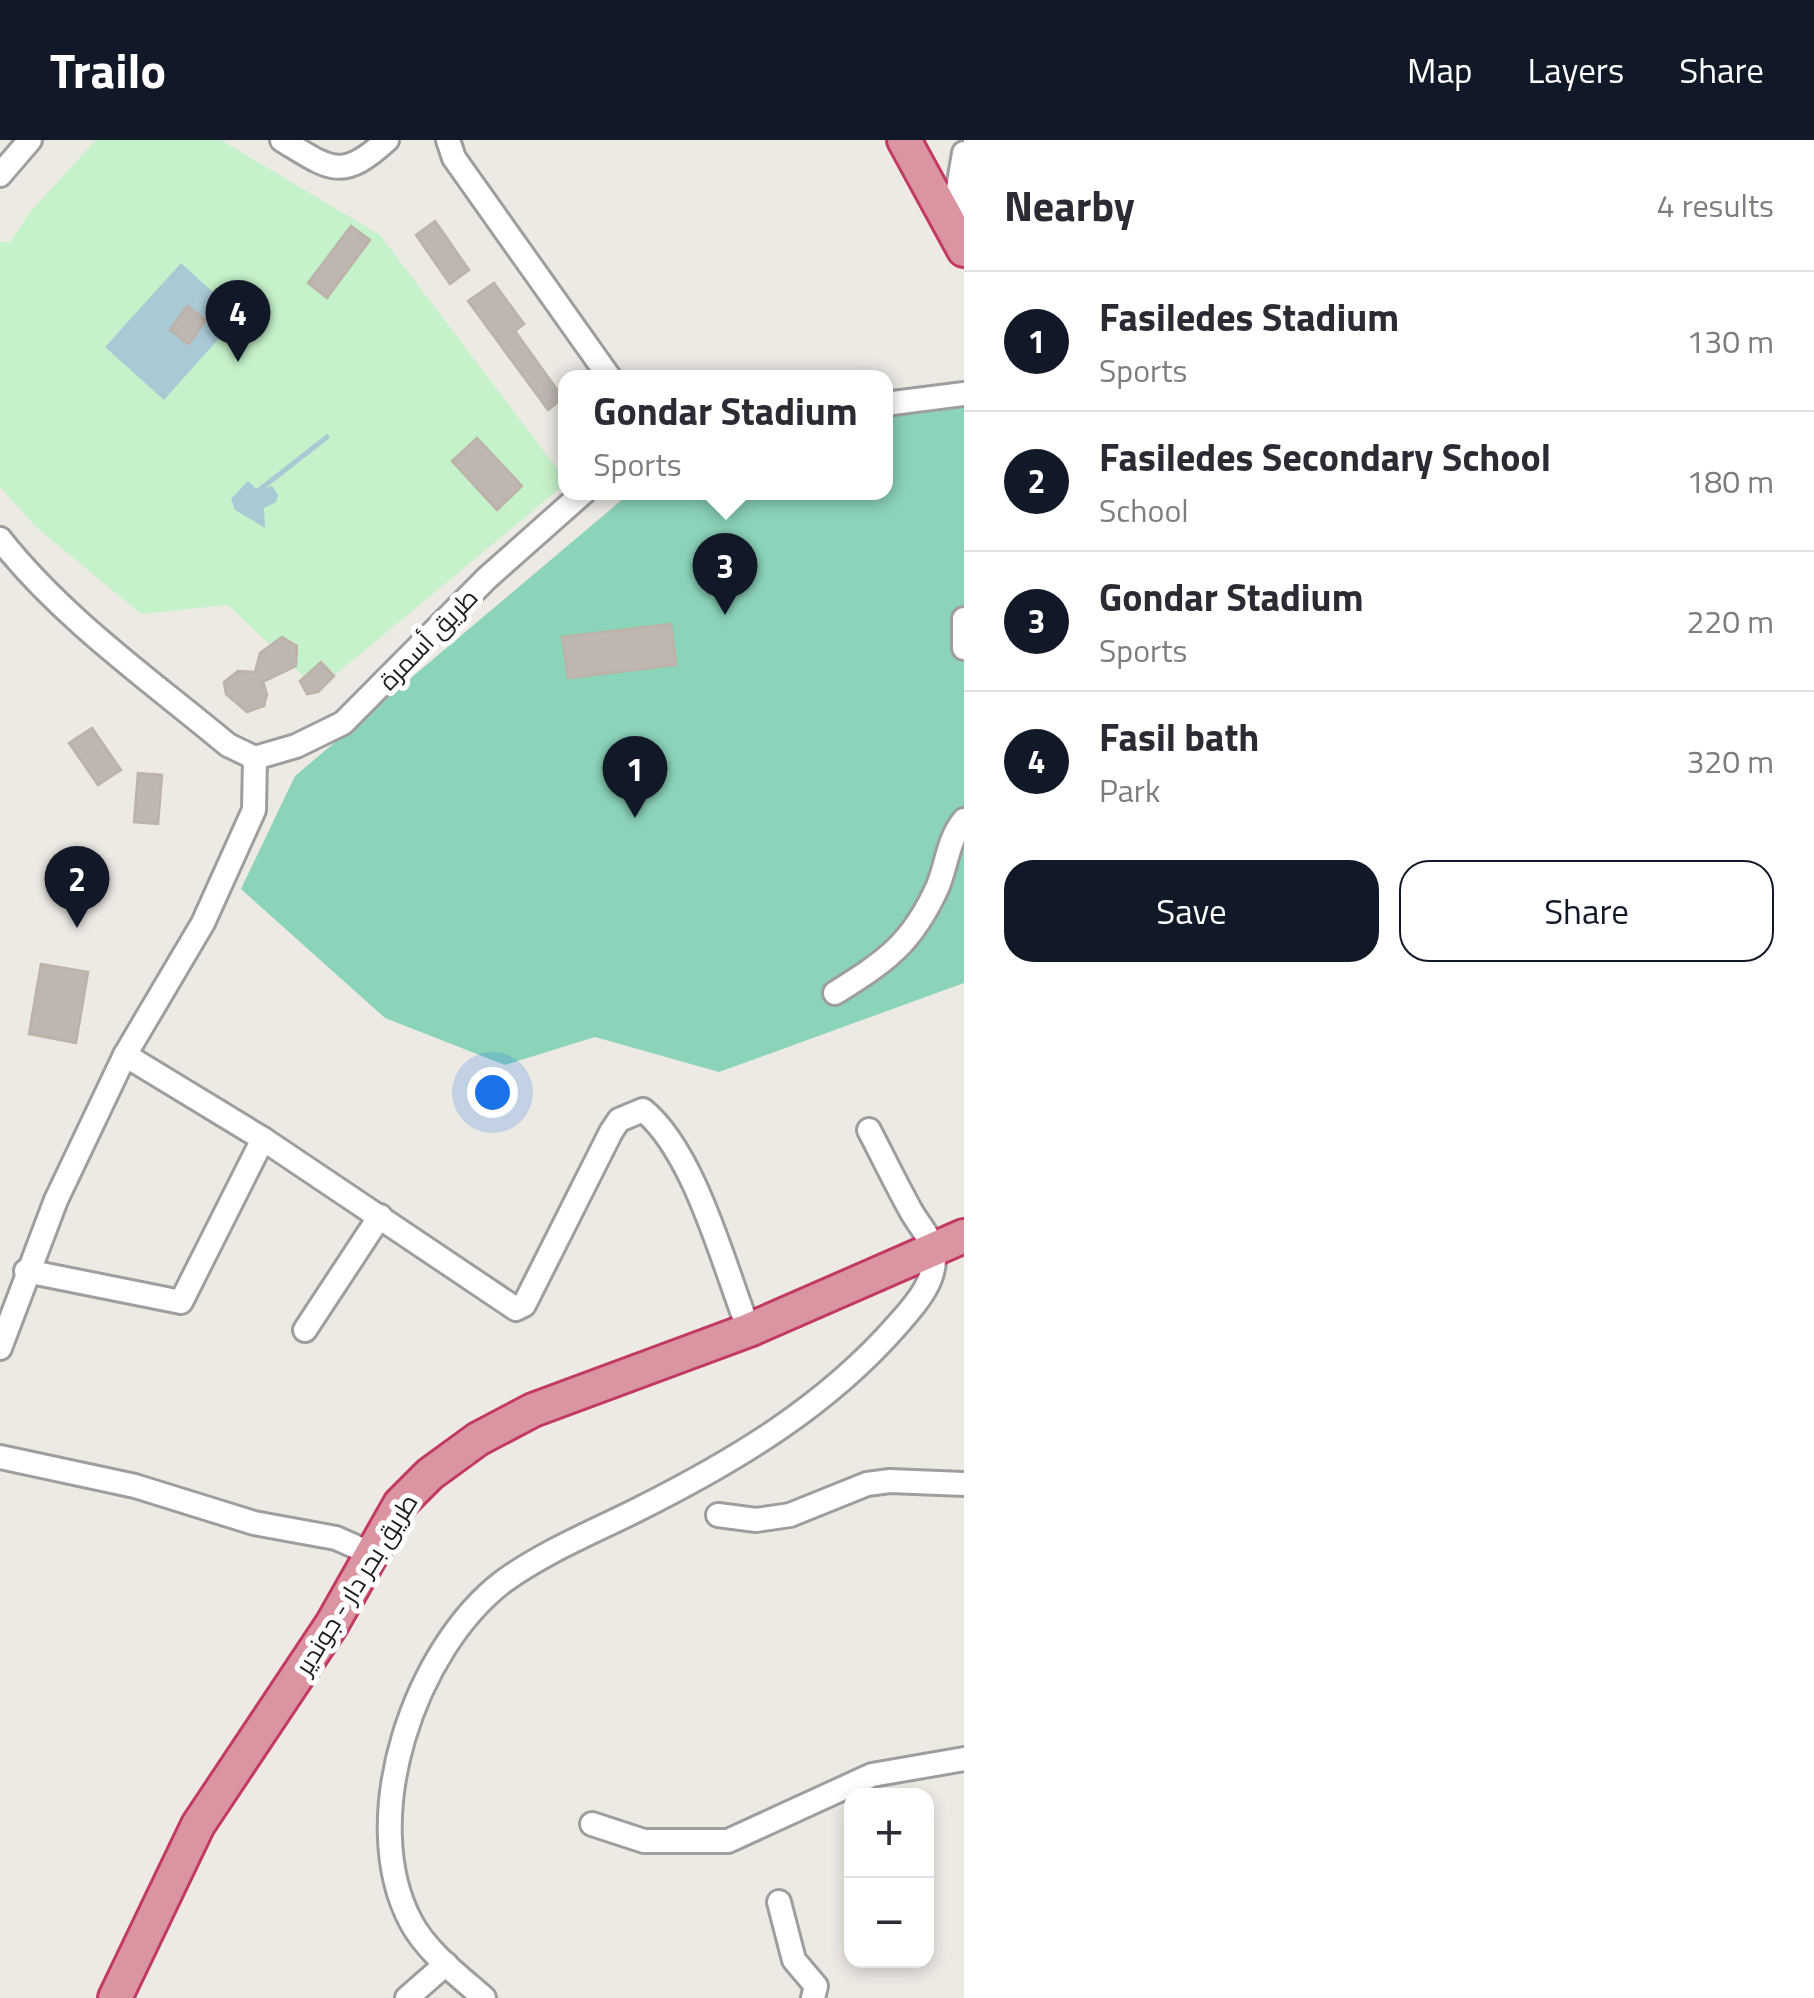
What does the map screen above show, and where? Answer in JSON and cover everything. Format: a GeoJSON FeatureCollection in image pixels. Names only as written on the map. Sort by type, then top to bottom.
{"type":"FeatureCollection","features":[{"type":"Feature","properties":{"kind":"highway"},"geometry":{"type":"LineString","coordinates":[[904,140],[958,237]]}},
{"type":"Feature","properties":{"kind":"highway","name":"طريق بحر دار - جوندير"},"geometry":{"type":"LineString","coordinates":[[115,1998],[198,1825],[332,1624],[400,1504],[430,1474],[478,1439],[598,1383],[749,1330],[964,1236]]}},
{"type":"Feature","properties":{"kind":"street"},"geometry":{"type":"LineString","coordinates":[[0,176],[30,140]]}},
{"type":"Feature","properties":{"kind":"street"},"geometry":{"type":"LineString","coordinates":[[282,140],[329,169],[348,169],[387,140]]}},
{"type":"Feature","properties":{"kind":"street"},"geometry":{"type":"LineString","coordinates":[[448,140],[454,158],[604,370]]}},
{"type":"Feature","properties":{"kind":"street"},"geometry":{"type":"LineString","coordinates":[[958,237],[964,153]]}},
{"type":"Feature","properties":{"kind":"street"},"geometry":{"type":"LineString","coordinates":[[893,403],[964,394]]}},
{"type":"Feature","properties":{"kind":"street","name":"طريق أسمرة"},"geometry":{"type":"LineString","coordinates":[[256,758],[296,746],[343,723],[487,578],[575,500]]}},
{"type":"Feature","properties":{"kind":"street"},"geometry":{"type":"LineString","coordinates":[[0,538],[22,566],[84,624],[228,745],[256,758],[254,810],[202,923],[125,1055],[26,1271],[0,1348]]}},
{"type":"Feature","properties":{"kind":"street"},"geometry":{"type":"LineString","coordinates":[[0,551],[40,592],[84,624]]}},
{"type":"Feature","properties":{"kind":"street"},"geometry":{"type":"LineString","coordinates":[[964,619],[964,648]]}},
{"type":"Feature","properties":{"kind":"street"},"geometry":{"type":"LineString","coordinates":[[835,992],[900,951],[938,885],[955,831],[964,820]]}},
{"type":"Feature","properties":{"kind":"street"},"geometry":{"type":"LineString","coordinates":[[125,1055],[263,1139],[510,1308],[520,1308],[556,1245],[610,1132],[620,1120],[643,1110],[657,1121],[686,1172],[749,1330]]}},
{"type":"Feature","properties":{"kind":"street"},"geometry":{"type":"LineString","coordinates":[[484,1998],[446,1964],[411,1922],[395,1871],[388,1822],[391,1782],[406,1730],[462,1623],[503,1582],[736,1460],[796,1418],[875,1351],[925,1293],[934,1251],[869,1130]]}},
{"type":"Feature","properties":{"kind":"street"},"geometry":{"type":"LineString","coordinates":[[26,1271],[181,1302],[263,1139]]}},
{"type":"Feature","properties":{"kind":"street"},"geometry":{"type":"LineString","coordinates":[[305,1330],[380,1216]]}},
{"type":"Feature","properties":{"kind":"street"},"geometry":{"type":"LineString","coordinates":[[0,1457],[135,1486],[254,1523],[336,1538],[372,1554]]}},
{"type":"Feature","properties":{"kind":"street"},"geometry":{"type":"LineString","coordinates":[[718,1516],[756,1520],[790,1515],[878,1482],[964,1484]]}},
{"type":"Feature","properties":{"kind":"street"},"geometry":{"type":"LineString","coordinates":[[592,1824],[644,1841],[728,1841],[872,1774],[964,1759]]}},
{"type":"Feature","properties":{"kind":"street"},"geometry":{"type":"LineString","coordinates":[[779,1902],[794,1960],[816,1986],[813,1998]]}},
{"type":"Feature","properties":{"kind":"street"},"geometry":{"type":"LineString","coordinates":[[406,1998],[446,1964]]}},
{"type":"Feature","properties":{"kind":"green space"},"geometry":{"type":"Polygon","coordinates":[[[96,140],[221,140],[380,235],[558,470],[558,490],[334,676],[321,662],[304,677],[292,666],[298,653],[293,641],[282,637],[269,644],[228,605],[141,614],[36,527],[0,487],[0,242],[10,242],[30,212],[96,140]]]}},
{"type":"Feature","properties":{"kind":"green space"},"geometry":{"type":"Polygon","coordinates":[[[964,404],[964,983],[719,1072],[595,1037],[505,1065],[385,1018],[241,889],[295,776],[622,500],[893,500],[893,417],[964,404]]]}},
{"type":"Feature","properties":{"kind":"water"},"geometry":{"type":"Polygon","coordinates":[[[181,263],[239,316],[164,400],[105,347],[181,263]]]}},
{"type":"Feature","properties":{"kind":"water"},"geometry":{"type":"Polygon","coordinates":[[[248,481],[259,491],[272,486],[278,495],[276,502],[264,508],[265,528],[235,510],[231,499],[248,481]]]}},
{"type":"Feature","properties":{"kind":"building"},"geometry":{"type":"Polygon","coordinates":[[[435,221],[469,270],[450,284],[416,235],[435,221]]]}},
{"type":"Feature","properties":{"kind":"building"},"geometry":{"type":"Polygon","coordinates":[[[351,226],[370,240],[327,298],[308,283],[351,226]]]}},
{"type":"Feature","properties":{"kind":"building"},"geometry":{"type":"Polygon","coordinates":[[[494,283],[524,324],[515,331],[558,391],[558,402],[548,410],[468,301],[494,283]]]}},
{"type":"Feature","properties":{"kind":"building"},"geometry":{"type":"Polygon","coordinates":[[[187,306],[206,320],[189,344],[170,330],[187,306]]]}},
{"type":"Feature","properties":{"kind":"building"},"geometry":{"type":"Polygon","coordinates":[[[477,438],[522,486],[497,510],[452,461],[477,438]]]}},
{"type":"Feature","properties":{"kind":"building"},"geometry":{"type":"Polygon","coordinates":[[[671,624],[676,665],[568,678],[562,637],[671,624]]]}},
{"type":"Feature","properties":{"kind":"building"},"geometry":{"type":"Polygon","coordinates":[[[282,637],[297,646],[296,666],[263,682],[267,694],[264,706],[247,712],[226,694],[224,682],[238,671],[255,672],[260,653],[282,637]]]}},
{"type":"Feature","properties":{"kind":"building"},"geometry":{"type":"Polygon","coordinates":[[[321,662],[334,676],[318,692],[307,694],[300,681],[321,662]]]}},
{"type":"Feature","properties":{"kind":"building"},"geometry":{"type":"Polygon","coordinates":[[[92,728],[121,770],[98,785],[69,743],[92,728]]]}},
{"type":"Feature","properties":{"kind":"building"},"geometry":{"type":"Polygon","coordinates":[[[138,773],[162,775],[158,824],[134,822],[138,773]]]}},
{"type":"Feature","properties":{"kind":"building"},"geometry":{"type":"Polygon","coordinates":[[[41,964],[88,972],[76,1043],[29,1034],[41,964]]]}},
{"type":"Feature","properties":{"kind":"waterway"},"geometry":{"type":"LineString","coordinates":[[258,491],[327,437]]}},
{"type":"Feature","properties":{"kind":"place","name":"Fasil bath"},"geometry":{"type":"Point","coordinates":[238,362]}},
{"type":"Feature","properties":{"kind":"place","name":"Gondar Stadium"},"geometry":{"type":"Point","coordinates":[725,615]}},
{"type":"Feature","properties":{"kind":"place","name":"Fasiledes Stadium"},"geometry":{"type":"Point","coordinates":[635,818]}},
{"type":"Feature","properties":{"kind":"place","name":"Fasiledes Secondary School"},"geometry":{"type":"Point","coordinates":[77,928]}}]}
